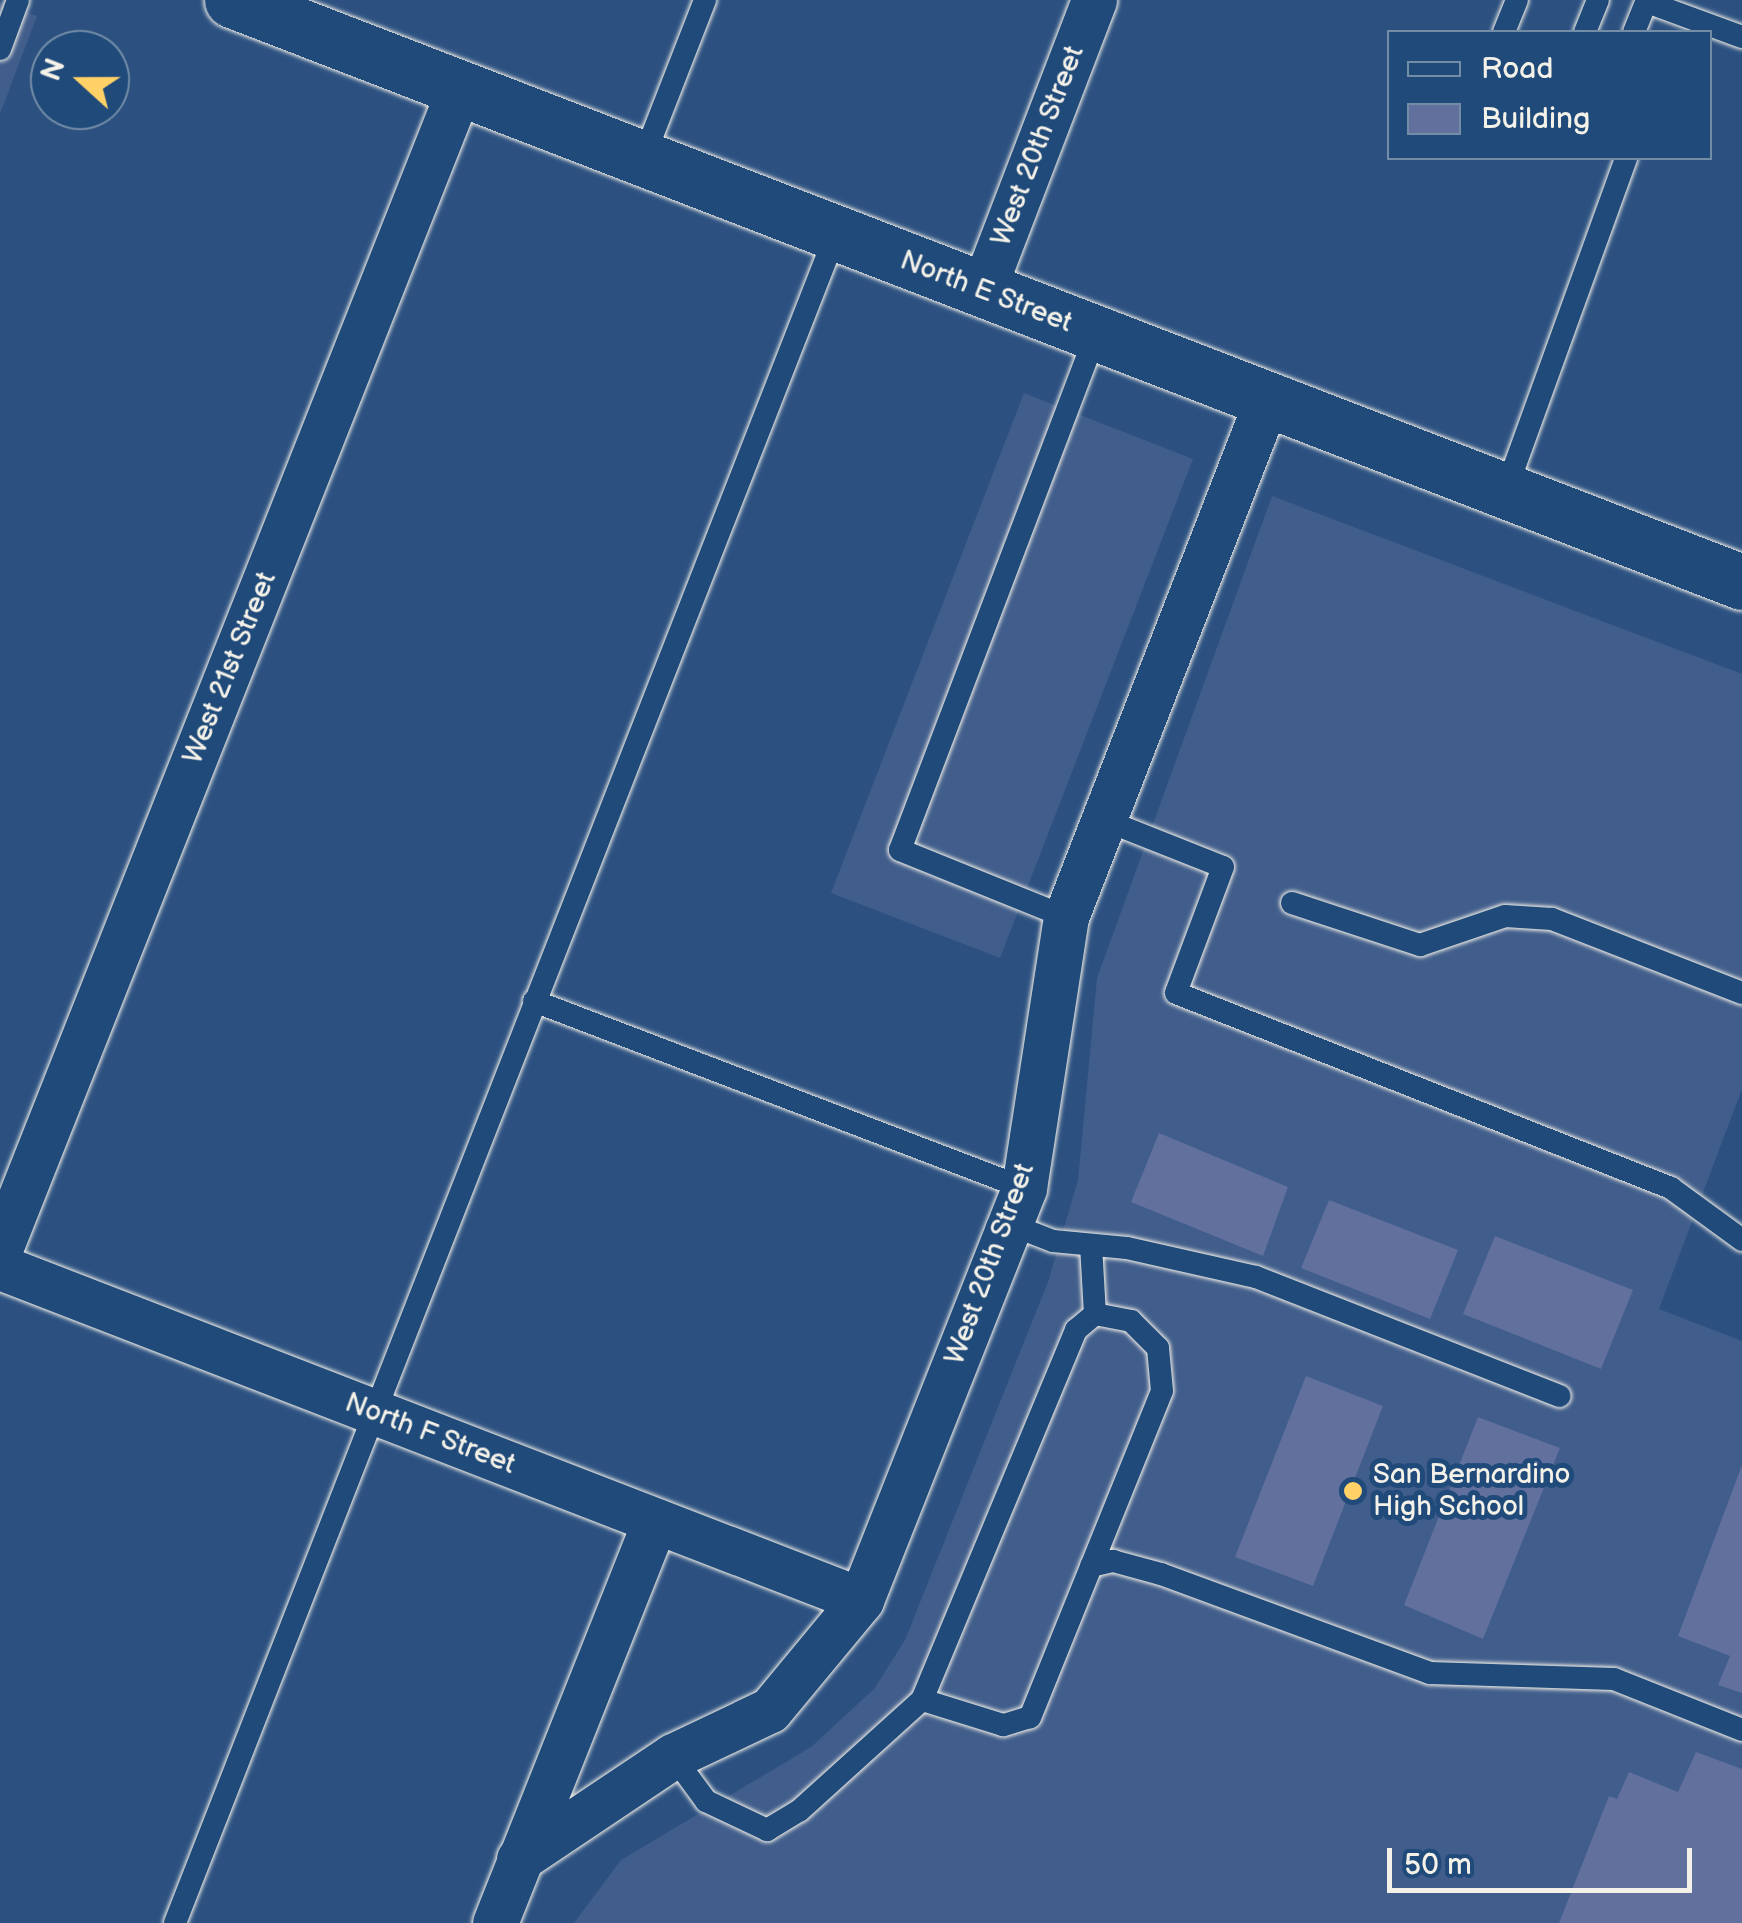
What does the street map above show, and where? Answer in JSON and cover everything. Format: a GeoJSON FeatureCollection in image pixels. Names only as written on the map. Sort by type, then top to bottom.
{"type":"FeatureCollection","features":[{"type":"Feature","properties":{"kind":"main road","name":"North E Street"},"geometry":{"type":"LineString","coordinates":[[232,0],[319,16],[460,86],[982,292],[1268,397],[1742,582]]}},
{"type":"Feature","properties":{"kind":"street","name":"West 20th Street"},"geometry":{"type":"LineString","coordinates":[[982,292],[1094,0]]}},
{"type":"Feature","properties":{"kind":"street","name":"West 21st Street"},"geometry":{"type":"LineString","coordinates":[[0,1249],[460,86]]}},
{"type":"Feature","properties":{"kind":"street","name":"West 20th Street"},"geometry":{"type":"LineString","coordinates":[[519,1859],[673,1756],[770,1710],[861,1600],[1016,1206],[1066,917],[1268,397]]}},
{"type":"Feature","properties":{"kind":"street","name":"North F Street"},"geometry":{"type":"LineString","coordinates":[[0,1267],[861,1600]]}},
{"type":"Feature","properties":{"kind":"street"},"geometry":{"type":"LineString","coordinates":[[494,1923],[656,1521]]}},
{"type":"Feature","properties":{"kind":"lane"},"geometry":{"type":"LineString","coordinates":[[0,49],[18,0]]}},
{"type":"Feature","properties":{"kind":"lane"},"geometry":{"type":"LineString","coordinates":[[643,158],[705,0]]}},
{"type":"Feature","properties":{"kind":"lane"},"geometry":{"type":"LineString","coordinates":[[1505,30],[1517,0]]}},
{"type":"Feature","properties":{"kind":"lane"},"geometry":{"type":"LineString","coordinates":[[1585,30],[1598,0]]}},
{"type":"Feature","properties":{"kind":"lane"},"geometry":{"type":"LineString","coordinates":[[1635,30],[1647,1],[1742,37]]}},
{"type":"Feature","properties":{"kind":"lane"},"geometry":{"type":"LineString","coordinates":[[1506,490],[1625,160]]}},
{"type":"Feature","properties":{"kind":"lane"},"geometry":{"type":"LineString","coordinates":[[175,1923],[836,234]]}},
{"type":"Feature","properties":{"kind":"lane"},"geometry":{"type":"LineString","coordinates":[[1066,917],[900,850],[1096,334]]}},
{"type":"Feature","properties":{"kind":"lane"},"geometry":{"type":"LineString","coordinates":[[1102,820],[1224,867],[1176,993],[1671,1188],[1742,1240]]}},
{"type":"Feature","properties":{"kind":"lane"},"geometry":{"type":"LineString","coordinates":[[1292,903],[1420,945],[1505,916],[1552,919],[1742,993]]}},
{"type":"Feature","properties":{"kind":"lane"},"geometry":{"type":"LineString","coordinates":[[534,1001],[1016,1206],[1053,1242],[1091,1245],[1256,1277],[1560,1396]]}},
{"type":"Feature","properties":{"kind":"lane"},"geometry":{"type":"LineString","coordinates":[[1091,1245],[1095,1314]]}},
{"type":"Feature","properties":{"kind":"lane"},"geometry":{"type":"LineString","coordinates":[[922,1700],[1003,1726],[1030,1717],[1162,1391],[1158,1348],[1131,1322],[1095,1314]]}},
{"type":"Feature","properties":{"kind":"lane"},"geometry":{"type":"LineString","coordinates":[[673,1756],[706,1802],[768,1830],[800,1810],[922,1700],[1076,1330],[1095,1314]]}},
{"type":"Feature","properties":{"kind":"lane"},"geometry":{"type":"LineString","coordinates":[[1091,1566],[1113,1562],[1161,1574],[1430,1674],[1614,1679],[1742,1730]]}},
{"type":"Feature","properties":{"kind":"shaded area"},"geometry":{"type":"Polygon","coordinates":[[[0,2],[37,16],[0,114],[0,2]]]}},
{"type":"Feature","properties":{"kind":"shaded area"},"geometry":{"type":"Polygon","coordinates":[[[1024,393],[1193,459],[1000,958],[831,893],[1024,393]]]}},
{"type":"Feature","properties":{"kind":"shaded area","name":"San Bernardino High School"},"geometry":{"type":"Polygon","coordinates":[[[1272,496],[1742,674],[1742,1089],[1659,1309],[1742,1341],[1742,1923],[574,1923],[621,1860],[811,1747],[874,1689],[905,1640],[1048,1282],[1078,1180],[1097,978],[1272,496]]]}},
{"type":"Feature","properties":{"kind":"building"},"geometry":{"type":"Polygon","coordinates":[[[1159,1133],[1288,1187],[1263,1256],[1131,1202],[1159,1133]]]}},
{"type":"Feature","properties":{"kind":"building"},"geometry":{"type":"Polygon","coordinates":[[[1329,1200],[1458,1250],[1430,1319],[1301,1268],[1329,1200]]]}},
{"type":"Feature","properties":{"kind":"building"},"geometry":{"type":"Polygon","coordinates":[[[1495,1236],[1633,1290],[1601,1369],[1463,1314],[1495,1236]]]}},
{"type":"Feature","properties":{"kind":"building"},"geometry":{"type":"Polygon","coordinates":[[[1306,1376],[1383,1406],[1313,1586],[1235,1557],[1306,1376]]]}},
{"type":"Feature","properties":{"kind":"building"},"geometry":{"type":"Polygon","coordinates":[[[1478,1417],[1560,1448],[1483,1639],[1404,1605],[1478,1417]]]}},
{"type":"Feature","properties":{"kind":"building"},"geometry":{"type":"Polygon","coordinates":[[[1742,1465],[1742,1693],[1718,1685],[1730,1656],[1678,1636],[1742,1465]]]}},
{"type":"Feature","properties":{"kind":"building"},"geometry":{"type":"Polygon","coordinates":[[[1696,1752],[1742,1769],[1742,1923],[1559,1923],[1609,1796],[1617,1799],[1629,1772],[1678,1792],[1696,1752]]]}},
{"type":"Feature","properties":{"kind":"place","name":"San Bernardino High School"},"geometry":{"type":"Point","coordinates":[1353,1491]}}]}
